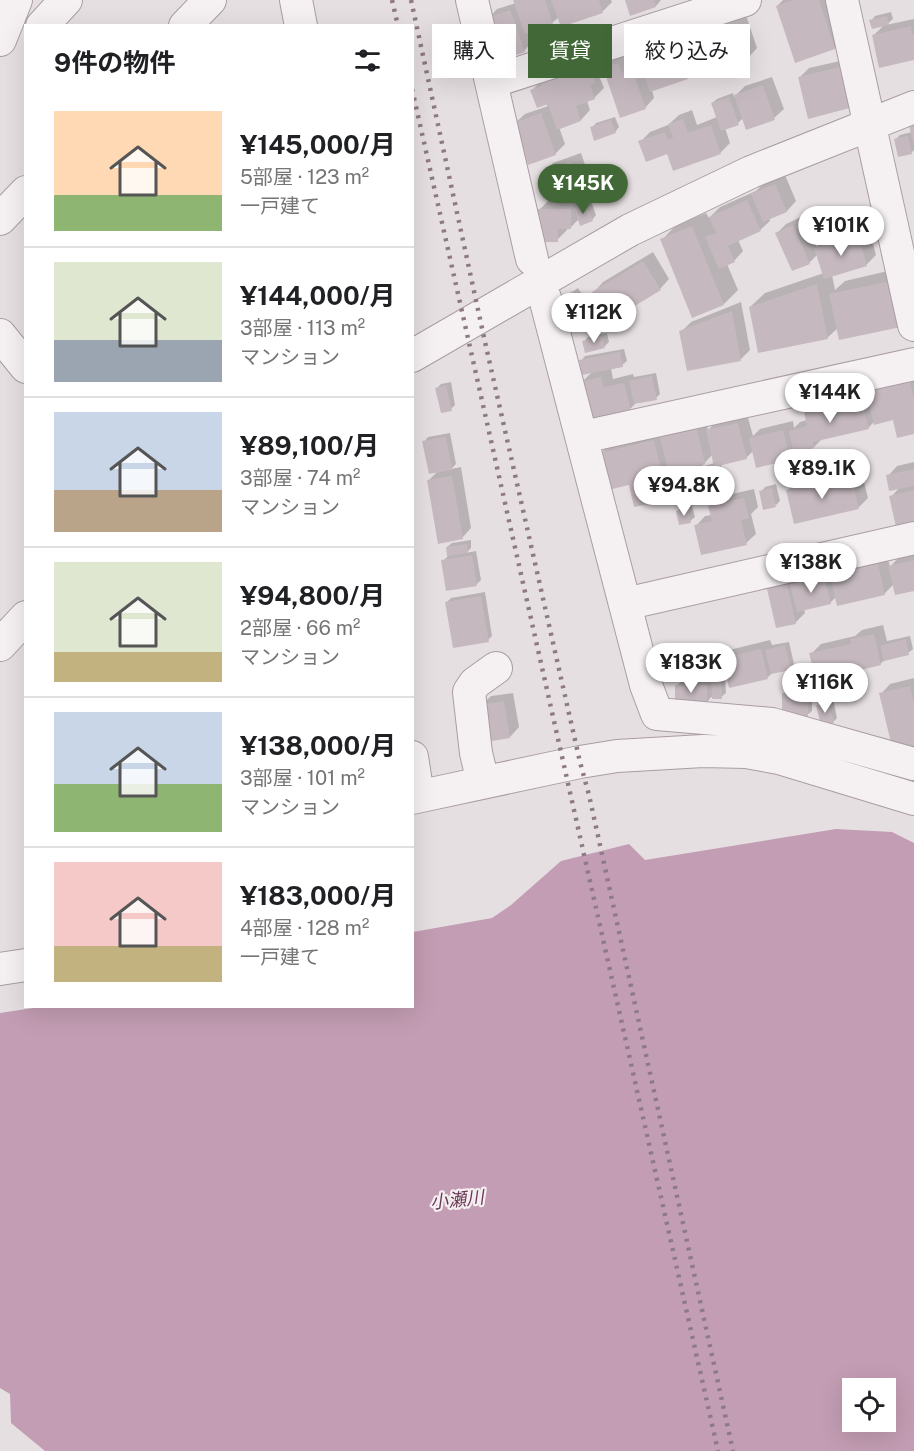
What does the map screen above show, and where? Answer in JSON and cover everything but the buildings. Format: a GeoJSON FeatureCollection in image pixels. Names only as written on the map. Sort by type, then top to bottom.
{"type":"FeatureCollection","features":[{"type":"Feature","properties":{"kind":"street"},"geometry":{"type":"LineString","coordinates":[[44,24],[66,0]]}},
{"type":"Feature","properties":{"kind":"street"},"geometry":{"type":"LineString","coordinates":[[187,24],[210,0]]}},
{"type":"Feature","properties":{"kind":"street"},"geometry":{"type":"LineString","coordinates":[[296,0],[301,24]]}},
{"type":"Feature","properties":{"kind":"street"},"geometry":{"type":"LineString","coordinates":[[472,0],[532,260]]}},
{"type":"Feature","properties":{"kind":"street"},"geometry":{"type":"LineString","coordinates":[[491,82],[745,0]]}},
{"type":"Feature","properties":{"kind":"street"},"geometry":{"type":"LineString","coordinates":[[842,0],[914,325]]}},
{"type":"Feature","properties":{"kind":"street"},"geometry":{"type":"LineString","coordinates":[[414,355],[630,230],[751,172],[914,107]]}},
{"type":"Feature","properties":{"kind":"street"},"geometry":{"type":"LineString","coordinates":[[0,219],[24,194]]}},
{"type":"Feature","properties":{"kind":"street"},"geometry":{"type":"LineString","coordinates":[[545,298],[646,685],[657,714],[771,724],[914,764]]}},
{"type":"Feature","properties":{"kind":"street"},"geometry":{"type":"LineString","coordinates":[[414,374],[444,356]]}},
{"type":"Feature","properties":{"kind":"street"},"geometry":{"type":"LineString","coordinates":[[583,437],[914,364]]}},
{"type":"Feature","properties":{"kind":"street"},"geometry":{"type":"LineString","coordinates":[[625,604],[914,538]]}},
{"type":"Feature","properties":{"kind":"street"},"geometry":{"type":"LineString","coordinates":[[0,645],[24,619]]}},
{"type":"Feature","properties":{"kind":"street"},"geometry":{"type":"LineString","coordinates":[[483,782],[476,753],[469,692],[475,683],[496,668]]}},
{"type":"Feature","properties":{"kind":"street"},"geometry":{"type":"LineString","coordinates":[[415,797],[617,756],[703,751],[746,752],[779,758],[914,799]]}},
{"type":"Feature","properties":{"kind":"street"},"geometry":{"type":"LineString","coordinates":[[0,969],[24,965]]}},
{"type":"Feature","properties":{"kind":"water","name":"小瀬川"},"geometry":{"type":"Polygon","coordinates":[[[836,829],[892,832],[914,843],[914,1451],[45,1451],[11,1423],[10,1394],[0,1388],[0,1013],[33,1008],[414,1008],[414,932],[492,918],[511,905],[561,861],[629,844],[645,860],[836,829]]]}},
{"type":"Feature","properties":{"kind":"railway"},"geometry":{"type":"LineString","coordinates":[[392,0],[398,24]]}},
{"type":"Feature","properties":{"kind":"railway"},"geometry":{"type":"LineString","coordinates":[[411,0],[485,342],[589,795],[733,1451]]}},
{"type":"Feature","properties":{"kind":"railway"},"geometry":{"type":"LineString","coordinates":[[414,98],[718,1451]]}}]}
